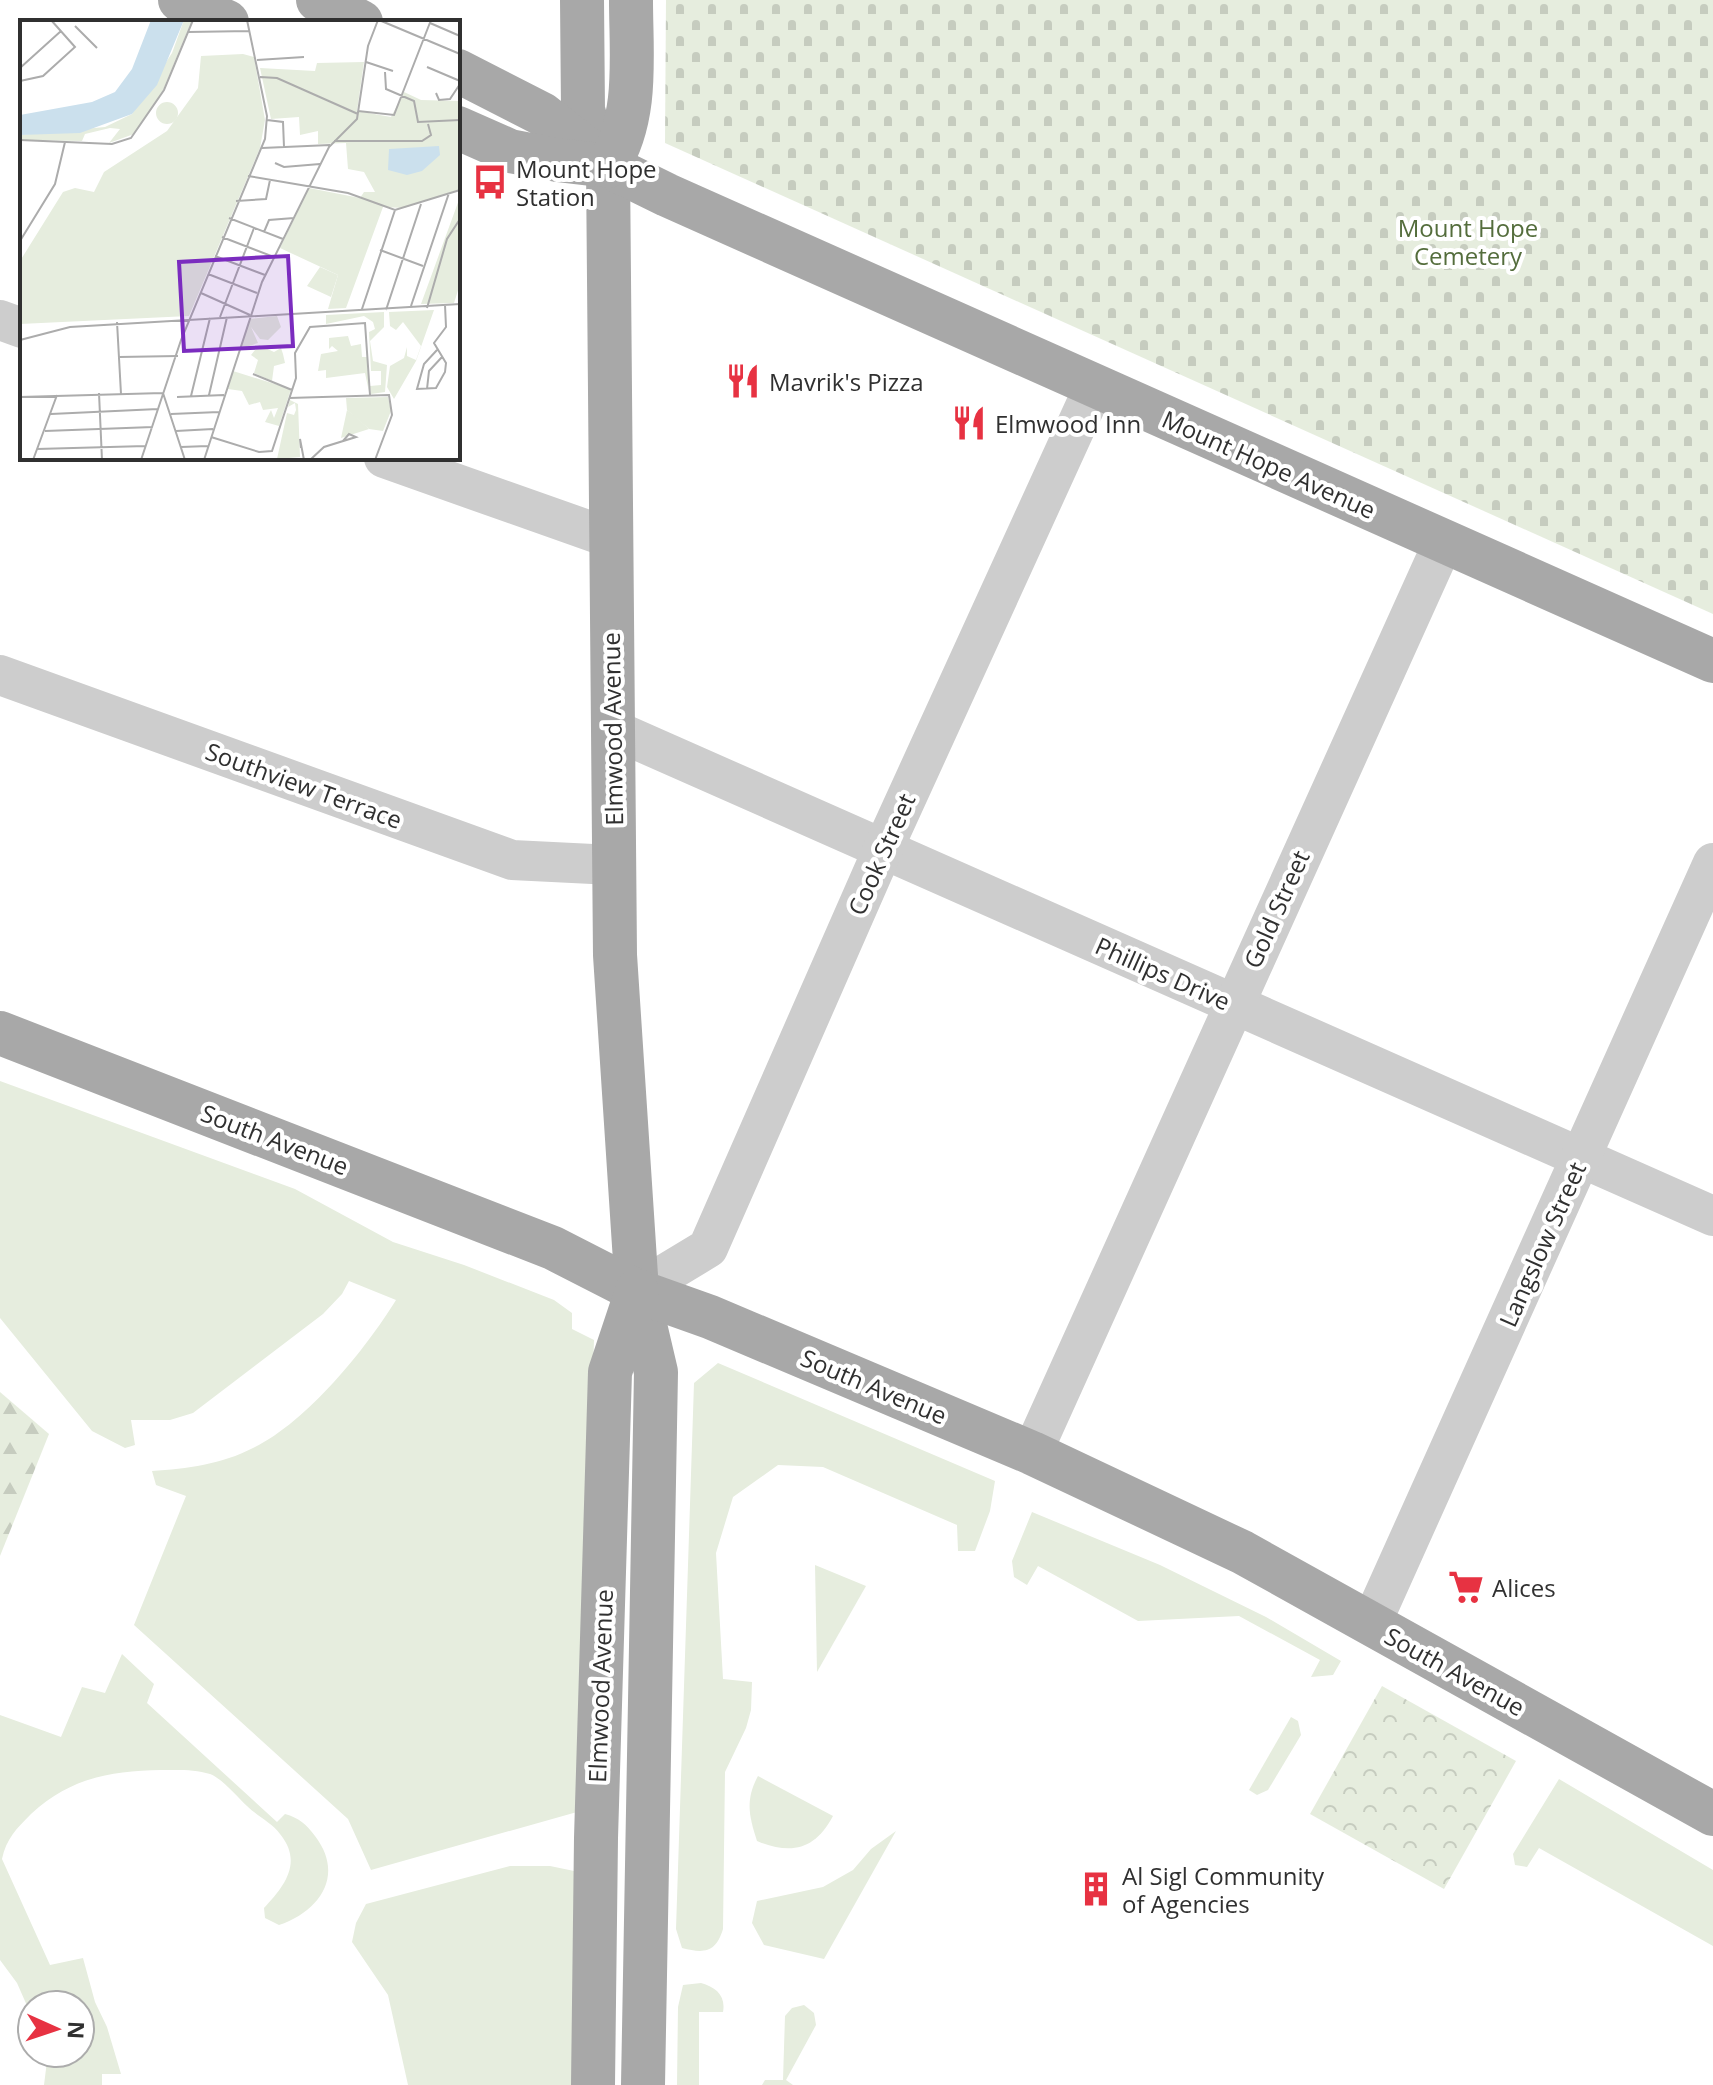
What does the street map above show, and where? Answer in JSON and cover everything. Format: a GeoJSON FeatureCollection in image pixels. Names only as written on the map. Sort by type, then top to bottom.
{"type":"FeatureCollection","features":[{"type":"Feature","properties":{"kind":"main road"},"geometry":{"type":"LineString","coordinates":[[180,0],[223,20]]}},
{"type":"Feature","properties":{"kind":"main road"},"geometry":{"type":"LineString","coordinates":[[318,0],[357,20]]}},
{"type":"Feature","properties":{"kind":"main road","name":"Elmwood Avenue"},"geometry":{"type":"LineString","coordinates":[[582,0],[583,110],[592,141],[608,166]]}},
{"type":"Feature","properties":{"kind":"main road","name":"Elmwood Avenue"},"geometry":{"type":"LineString","coordinates":[[631,0],[629,106],[624,137],[608,166],[610,538],[615,955],[637,1291],[656,1372],[643,2085]]}},
{"type":"Feature","properties":{"kind":"main road","name":"Mount Hope Avenue"},"geometry":{"type":"LineString","coordinates":[[460,72],[551,120],[608,166],[667,195],[1713,661]]}},
{"type":"Feature","properties":{"kind":"main road","name":"Mount Hope Avenue"},"geometry":{"type":"LineString","coordinates":[[460,129],[510,151],[608,166]]}},
{"type":"Feature","properties":{"kind":"main road","name":"South Avenue"},"geometry":{"type":"LineString","coordinates":[[0,1033],[539,1242],[637,1291],[710,1317],[1032,1453],[1242,1552],[1711,1809]]}},
{"type":"Feature","properties":{"kind":"main road","name":"Elmwood Avenue"},"geometry":{"type":"LineString","coordinates":[[593,2085],[596,1838],[610,1372],[637,1291]]}},
{"type":"Feature","properties":{"kind":"street"},"geometry":{"type":"LineString","coordinates":[[0,320],[20,327]]}},
{"type":"Feature","properties":{"kind":"street","name":"Cook Street"},"geometry":{"type":"LineString","coordinates":[[637,1291],[708,1248],[884,847],[1094,387]]}},
{"type":"Feature","properties":{"kind":"street"},"geometry":{"type":"LineString","coordinates":[[390,460],[610,538]]}},
{"type":"Feature","properties":{"kind":"street","name":"Gold Street"},"geometry":{"type":"LineString","coordinates":[[1032,1453],[1444,541]]}},
{"type":"Feature","properties":{"kind":"street","name":"Southview Terrace"},"geometry":{"type":"LineString","coordinates":[[0,675],[512,860],[613,865]]}},
{"type":"Feature","properties":{"kind":"street","name":"Phillips Drive"},"geometry":{"type":"LineString","coordinates":[[612,729],[1713,1216]]}},
{"type":"Feature","properties":{"kind":"street","name":"Langslow Street"},"geometry":{"type":"LineString","coordinates":[[1371,1624],[1713,863]]}},
{"type":"Feature","properties":{"kind":"green space","name":"Mount Hope Cemetery"},"geometry":{"type":"Polygon","coordinates":[[[666,0],[1713,0],[1713,614],[665,143],[666,0]]]}},
{"type":"Feature","properties":{"kind":"green space"},"geometry":{"type":"Polygon","coordinates":[[[0,1081],[295,1189],[393,1242],[464,1265],[554,1300],[572,1313],[572,1329],[594,1340],[577,1812],[371,1870],[348,1819],[134,1625],[186,1496],[156,1485],[152,1471],[217,1462],[241,1454],[273,1436],[294,1421],[333,1383],[368,1341],[396,1300],[349,1281],[342,1294],[323,1314],[193,1413],[170,1420],[131,1420],[135,1445],[125,1448],[92,1431],[0,1318],[0,1081]]]}},
{"type":"Feature","properties":{"kind":"green space"},"geometry":{"type":"Polygon","coordinates":[[[718,1363],[995,1481],[990,1511],[975,1551],[958,1551],[957,1525],[823,1467],[778,1465],[733,1497],[716,1553],[723,1679],[752,1682],[751,1710],[725,1772],[723,1929],[713,1947],[697,1951],[682,1948],[676,1929],[694,1383],[718,1363]]]}},
{"type":"Feature","properties":{"kind":"green space"},"geometry":{"type":"Polygon","coordinates":[[[0,1392],[49,1434],[0,1556],[0,1392]]]}},
{"type":"Feature","properties":{"kind":"green space"},"geometry":{"type":"Polygon","coordinates":[[[1032,1512],[1160,1565],[1266,1617],[1341,1661],[1333,1675],[1311,1677],[1320,1660],[1239,1616],[1138,1621],[1038,1566],[1027,1585],[1014,1577],[1012,1561],[1032,1512]]]}},
{"type":"Feature","properties":{"kind":"green space"},"geometry":{"type":"Polygon","coordinates":[[[815,1565],[866,1586],[817,1672],[815,1565]]]}},
{"type":"Feature","properties":{"kind":"green space"},"geometry":{"type":"Polygon","coordinates":[[[122,1654],[154,1684],[147,1703],[277,1822],[285,1814],[308,1828],[324,1850],[328,1878],[324,1890],[306,1911],[279,1925],[265,1918],[264,1908],[279,1891],[288,1873],[291,1864],[287,1844],[277,1830],[215,1776],[186,1770],[161,1770],[125,1772],[92,1779],[61,1792],[31,1814],[13,1834],[2,1859],[50,1965],[83,1958],[91,1989],[20,1989],[0,1960],[0,1715],[61,1737],[82,1687],[105,1693],[122,1654]]]}},
{"type":"Feature","properties":{"kind":"green space"},"geometry":{"type":"Polygon","coordinates":[[[1382,1686],[1516,1761],[1444,1889],[1310,1814],[1382,1686]]]}},
{"type":"Feature","properties":{"kind":"green space"},"geometry":{"type":"Polygon","coordinates":[[[1291,1717],[1298,1721],[1301,1735],[1268,1790],[1257,1795],[1249,1790],[1291,1717]]]}},
{"type":"Feature","properties":{"kind":"green space"},"geometry":{"type":"Polygon","coordinates":[[[758,1776],[833,1816],[826,1827],[810,1843],[801,1846],[781,1848],[757,1841],[750,1808],[751,1793],[758,1776]]]}},
{"type":"Feature","properties":{"kind":"green space"},"geometry":{"type":"Polygon","coordinates":[[[1559,1779],[1713,1870],[1713,1946],[1539,1848],[1527,1867],[1515,1865],[1513,1854],[1559,1779]]]}},
{"type":"Feature","properties":{"kind":"green space"},"geometry":{"type":"Polygon","coordinates":[[[896,1831],[824,1959],[764,1945],[752,1923],[757,1901],[823,1887],[853,1870],[871,1849],[896,1831]]]}},
{"type":"Feature","properties":{"kind":"green space"},"geometry":{"type":"Polygon","coordinates":[[[510,1866],[550,1866],[579,1872],[572,2085],[408,2085],[388,1995],[352,1942],[356,1923],[366,1904],[510,1866]]]}},
{"type":"Feature","properties":{"kind":"green space"},"geometry":{"type":"Polygon","coordinates":[[[701,1983],[719,1993],[723,2012],[699,2012],[699,2085],[677,2085],[678,2007],[683,1985],[701,1983]]]}},
{"type":"Feature","properties":{"kind":"green space"},"geometry":{"type":"Polygon","coordinates":[[[96,2004],[107,2027],[121,2074],[102,2074],[102,2085],[44,2085],[46,2069],[96,2069],[96,2004]]]}},
{"type":"Feature","properties":{"kind":"green space"},"geometry":{"type":"Polygon","coordinates":[[[804,2005],[814,2013],[816,2025],[786,2080],[793,2085],[762,2085],[765,2080],[783,2080],[785,2016],[792,2008],[804,2005]]]}},
{"type":"Feature","properties":{"kind":"place","name":"Mount Hope Station"},"geometry":{"type":"Point","coordinates":[490,182]}},
{"type":"Feature","properties":{"kind":"place","name":"Mavrik's Pizza"},"geometry":{"type":"Point","coordinates":[743,381]}},
{"type":"Feature","properties":{"kind":"place","name":"Elmwood Inn"},"geometry":{"type":"Point","coordinates":[969,423]}},
{"type":"Feature","properties":{"kind":"place","name":"Alices"},"geometry":{"type":"Point","coordinates":[1466,1587]}},
{"type":"Feature","properties":{"kind":"place","name":"Al Sigl Community of Agencies"},"geometry":{"type":"Point","coordinates":[1096,1889]}}]}
